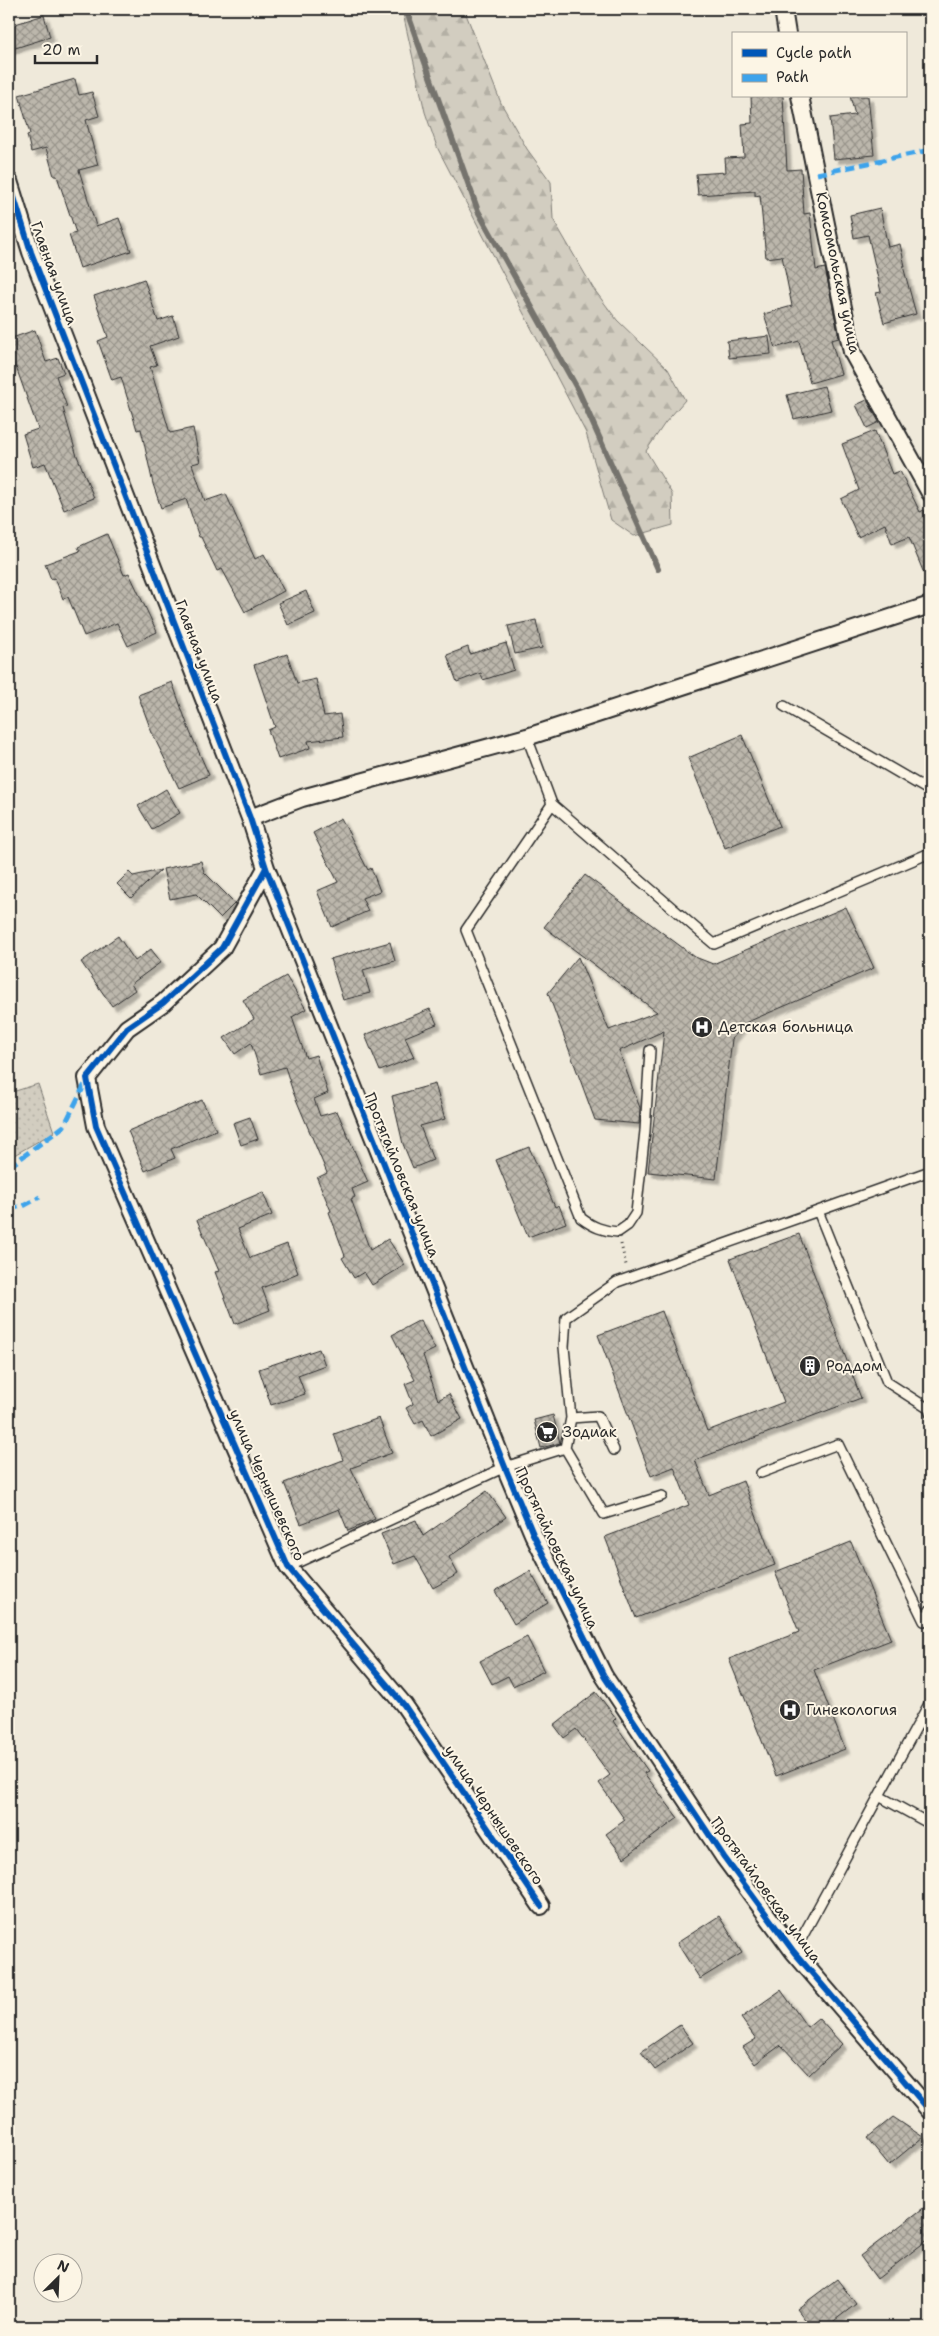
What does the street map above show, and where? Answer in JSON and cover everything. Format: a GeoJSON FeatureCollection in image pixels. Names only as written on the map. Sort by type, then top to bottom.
{"type":"FeatureCollection","features":[{"type":"Feature","properties":{"kind":"street"},"geometry":{"type":"LineString","coordinates":[[783,9],[787,32]]}},
{"type":"Feature","properties":{"kind":"street","name":"Комсомольская улица"},"geometry":{"type":"LineString","coordinates":[[800,98],[852,352],[930,493]]}},
{"type":"Feature","properties":{"kind":"street","name":"Главная улица"},"geometry":{"type":"LineString","coordinates":[[9,181],[31,252],[250,818],[266,868]]}},
{"type":"Feature","properties":{"kind":"street"},"geometry":{"type":"LineString","coordinates":[[250,818],[302,798],[527,737],[930,605]]}},
{"type":"Feature","properties":{"kind":"street","name":"улица Чернышевского"},"geometry":{"type":"LineString","coordinates":[[266,868],[222,948],[163,1003],[127,1028],[87,1078],[96,1126],[288,1567],[404,1705],[541,1906]]}},
{"type":"Feature","properties":{"kind":"street","name":"Протягайловская улица"},"geometry":{"type":"LineString","coordinates":[[266,868],[533,1534],[604,1676],[724,1857],[794,1952],[930,2110]]}},
{"type":"Feature","properties":{"kind":"lane"},"geometry":{"type":"LineString","coordinates":[[784,706],[930,791]]}},
{"type":"Feature","properties":{"kind":"lane"},"geometry":{"type":"LineString","coordinates":[[527,737],[552,804],[714,944],[930,853]]}},
{"type":"Feature","properties":{"kind":"lane"},"geometry":{"type":"LineString","coordinates":[[552,804],[466,930],[582,1218],[592,1227],[607,1232],[618,1232],[628,1225],[636,1213],[645,1131],[650,1050]]}},
{"type":"Feature","properties":{"kind":"lane"},"geometry":{"type":"LineString","coordinates":[[662,1496],[604,1514],[564,1448],[571,1418],[564,1347],[566,1318],[617,1282],[930,1171]]}},
{"type":"Feature","properties":{"kind":"lane"},"geometry":{"type":"LineString","coordinates":[[818,1211],[887,1382],[929,1409],[930,1413]]}},
{"type":"Feature","properties":{"kind":"lane"},"geometry":{"type":"LineString","coordinates":[[571,1418],[598,1416],[614,1450]]}},
{"type":"Feature","properties":{"kind":"lane"},"geometry":{"type":"LineString","coordinates":[[761,1473],[838,1444],[924,1621],[930,1610]]}},
{"type":"Feature","properties":{"kind":"lane","name":"улица Чернышевского"},"geometry":{"type":"LineString","coordinates":[[288,1567],[505,1467],[564,1448]]}},
{"type":"Feature","properties":{"kind":"lane"},"geometry":{"type":"LineString","coordinates":[[794,1952],[930,1702]]}},
{"type":"Feature","properties":{"kind":"lane"},"geometry":{"type":"LineString","coordinates":[[879,1796],[930,1824]]}},
{"type":"Feature","properties":{"kind":"green space"},"geometry":{"type":"Polygon","coordinates":[[[402,9],[464,9],[501,103],[527,149],[551,182],[553,219],[593,288],[617,320],[668,369],[685,400],[665,423],[646,451],[672,494],[673,525],[634,536],[611,520],[586,433],[437,147],[425,112],[402,9]]]}},
{"type":"Feature","properties":{"kind":"green space"},"geometry":{"type":"Polygon","coordinates":[[[38,1084],[54,1132],[9,1158],[9,1093],[38,1084]]]}},
{"type":"Feature","properties":{"kind":"building"},"geometry":{"type":"Polygon","coordinates":[[[44,15],[50,37],[9,50],[9,26],[44,15]]]}},
{"type":"Feature","properties":{"kind":"building"},"geometry":{"type":"Polygon","coordinates":[[[75,79],[79,95],[92,92],[99,116],[86,120],[98,165],[79,170],[96,226],[119,218],[131,251],[80,268],[69,235],[76,233],[57,176],[54,176],[46,148],[31,152],[27,135],[30,134],[19,95],[75,79]]]}},
{"type":"Feature","properties":{"kind":"building"},"geometry":{"type":"Polygon","coordinates":[[[751,98],[783,98],[787,170],[801,169],[804,214],[810,213],[816,270],[825,268],[839,338],[831,340],[841,374],[810,383],[799,341],[775,348],[764,314],[792,306],[782,256],[766,258],[760,195],[755,196],[755,191],[698,195],[696,174],[726,172],[725,158],[744,157],[742,124],[752,123],[751,98]]]}},
{"type":"Feature","properties":{"kind":"building"},"geometry":{"type":"Polygon","coordinates":[[[851,98],[868,98],[874,155],[834,159],[830,118],[855,115],[851,98]]]}},
{"type":"Feature","properties":{"kind":"building"},"geometry":{"type":"Polygon","coordinates":[[[880,208],[888,247],[900,244],[905,266],[903,266],[916,314],[884,323],[876,293],[881,292],[868,235],[854,238],[850,215],[880,208]]]}},
{"type":"Feature","properties":{"kind":"building"},"geometry":{"type":"Polygon","coordinates":[[[144,279],[158,321],[173,316],[179,336],[150,346],[157,365],[150,367],[170,433],[193,428],[200,462],[192,464],[205,501],[226,494],[255,559],[264,554],[284,591],[245,612],[222,569],[217,571],[201,537],[199,537],[186,499],[161,508],[153,484],[141,429],[137,430],[121,377],[112,380],[98,341],[108,337],[94,296],[144,279]]]}},
{"type":"Feature","properties":{"kind":"building"},"geometry":{"type":"Polygon","coordinates":[[[35,330],[46,362],[58,358],[64,373],[56,376],[67,407],[63,408],[76,453],[94,498],[64,510],[45,463],[33,467],[23,434],[38,429],[16,367],[9,369],[9,339],[35,330]]]}},
{"type":"Feature","properties":{"kind":"building"},"geometry":{"type":"Polygon","coordinates":[[[769,336],[771,354],[729,358],[727,341],[769,336]]]}},
{"type":"Feature","properties":{"kind":"building"},"geometry":{"type":"Polygon","coordinates":[[[824,386],[831,410],[794,419],[787,395],[824,386]]]}},
{"type":"Feature","properties":{"kind":"building"},"geometry":{"type":"Polygon","coordinates":[[[867,400],[879,422],[867,428],[856,405],[867,400]]]}},
{"type":"Feature","properties":{"kind":"building"},"geometry":{"type":"Polygon","coordinates":[[[875,431],[892,474],[900,471],[920,512],[924,510],[930,526],[930,588],[909,537],[892,544],[885,524],[858,537],[841,499],[859,490],[842,444],[875,431]]]}},
{"type":"Feature","properties":{"kind":"building"},"geometry":{"type":"Polygon","coordinates":[[[107,534],[124,575],[129,573],[157,632],[128,646],[117,623],[84,636],[68,597],[63,599],[55,578],[51,579],[45,564],[80,551],[78,547],[107,534]]]}},
{"type":"Feature","properties":{"kind":"building"},"geometry":{"type":"Polygon","coordinates":[[[306,591],[315,613],[288,625],[278,603],[306,591]]]}},
{"type":"Feature","properties":{"kind":"building"},"geometry":{"type":"Polygon","coordinates":[[[536,620],[542,648],[515,654],[508,626],[536,620]]]}},
{"type":"Feature","properties":{"kind":"building"},"geometry":{"type":"Polygon","coordinates":[[[506,643],[514,670],[483,680],[481,673],[457,682],[447,655],[468,647],[470,654],[506,643]]]}},
{"type":"Feature","properties":{"kind":"building"},"geometry":{"type":"Polygon","coordinates":[[[287,654],[297,683],[316,679],[324,716],[340,714],[343,737],[308,741],[310,748],[278,759],[268,730],[275,727],[254,665],[287,654]]]}},
{"type":"Feature","properties":{"kind":"building"},"geometry":{"type":"Polygon","coordinates":[[[172,682],[190,732],[209,775],[179,788],[152,733],[138,695],[172,682]]]}},
{"type":"Feature","properties":{"kind":"building"},"geometry":{"type":"Polygon","coordinates":[[[742,735],[780,826],[725,848],[688,758],[742,735]]]}},
{"type":"Feature","properties":{"kind":"building"},"geometry":{"type":"Polygon","coordinates":[[[166,789],[180,813],[152,829],[138,806],[166,789]]]}},
{"type":"Feature","properties":{"kind":"building"},"geometry":{"type":"Polygon","coordinates":[[[341,818],[368,870],[371,868],[380,891],[362,898],[368,911],[332,927],[317,891],[338,882],[313,833],[341,818]]]}},
{"type":"Feature","properties":{"kind":"building"},"geometry":{"type":"Polygon","coordinates":[[[201,861],[204,872],[235,903],[220,918],[196,894],[170,899],[163,869],[201,861]]]}},
{"type":"Feature","properties":{"kind":"building"},"geometry":{"type":"Polygon","coordinates":[[[161,870],[131,898],[117,884],[129,872],[133,876],[161,870]]]}},
{"type":"Feature","properties":{"kind":"building","name":"Детская больница"},"geometry":{"type":"Polygon","coordinates":[[[585,875],[695,957],[713,964],[846,907],[874,968],[745,1023],[732,1039],[716,1179],[648,1172],[664,1031],[619,1051],[640,1108],[639,1124],[595,1120],[548,993],[578,957],[609,1030],[657,1012],[544,927],[585,875]]]}},
{"type":"Feature","properties":{"kind":"building"},"geometry":{"type":"Polygon","coordinates":[[[118,936],[135,961],[151,949],[161,962],[131,984],[135,990],[112,1006],[81,962],[118,936]]]}},
{"type":"Feature","properties":{"kind":"building"},"geometry":{"type":"Polygon","coordinates":[[[390,942],[395,961],[363,970],[370,993],[343,1000],[330,959],[390,942]]]}},
{"type":"Feature","properties":{"kind":"building"},"geometry":{"type":"Polygon","coordinates":[[[286,976],[306,1009],[292,1017],[306,1058],[316,1055],[328,1093],[314,1099],[320,1116],[337,1111],[368,1182],[352,1189],[355,1197],[351,1199],[370,1250],[388,1239],[405,1265],[372,1285],[364,1272],[354,1278],[342,1258],[345,1256],[329,1212],[331,1211],[317,1178],[327,1173],[293,1092],[285,1067],[261,1074],[251,1043],[235,1054],[224,1038],[254,1019],[243,1000],[286,976]]]}},
{"type":"Feature","properties":{"kind":"building"},"geometry":{"type":"Polygon","coordinates":[[[430,1009],[437,1024],[405,1037],[414,1057],[380,1071],[365,1035],[430,1009]]]}},
{"type":"Feature","properties":{"kind":"building"},"geometry":{"type":"Polygon","coordinates":[[[435,1084],[445,1119],[420,1126],[433,1160],[413,1168],[403,1144],[392,1096],[435,1084]]]}},
{"type":"Feature","properties":{"kind":"building"},"geometry":{"type":"Polygon","coordinates":[[[202,1100],[216,1130],[171,1149],[175,1158],[145,1171],[128,1131],[202,1100]]]}},
{"type":"Feature","properties":{"kind":"building"},"geometry":{"type":"Polygon","coordinates":[[[250,1117],[258,1139],[241,1145],[233,1123],[250,1117]]]}},
{"type":"Feature","properties":{"kind":"building"},"geometry":{"type":"Polygon","coordinates":[[[529,1147],[555,1207],[559,1205],[566,1223],[528,1237],[496,1160],[529,1147]]]}},
{"type":"Feature","properties":{"kind":"building"},"geometry":{"type":"Polygon","coordinates":[[[263,1192],[272,1215],[238,1229],[250,1258],[287,1244],[298,1273],[262,1288],[270,1310],[235,1324],[215,1272],[219,1271],[197,1220],[263,1192]]]}},
{"type":"Feature","properties":{"kind":"building","name":"Роддом"},"geometry":{"type":"Polygon","coordinates":[[[799,1234],[861,1398],[695,1460],[709,1495],[743,1481],[775,1565],[636,1618],[605,1537],[689,1505],[674,1467],[651,1476],[598,1335],[662,1311],[707,1431],[784,1402],[730,1259],[799,1234]]]}},
{"type":"Feature","properties":{"kind":"building"},"geometry":{"type":"Polygon","coordinates":[[[420,1320],[435,1349],[423,1355],[438,1400],[449,1394],[462,1419],[431,1436],[423,1420],[415,1424],[406,1408],[413,1404],[405,1384],[415,1380],[392,1335],[420,1320]]]}},
{"type":"Feature","properties":{"kind":"building"},"geometry":{"type":"Polygon","coordinates":[[[319,1349],[325,1365],[298,1375],[305,1394],[271,1405],[259,1369],[319,1349]]]}},
{"type":"Feature","properties":{"kind":"building","name":"Зодиак"},"geometry":{"type":"Polygon","coordinates":[[[553,1415],[560,1443],[541,1448],[534,1420],[553,1415]]]}},
{"type":"Feature","properties":{"kind":"building"},"geometry":{"type":"Polygon","coordinates":[[[379,1418],[392,1453],[351,1468],[375,1519],[348,1531],[339,1509],[301,1524],[284,1483],[343,1460],[334,1434],[379,1418]]]}},
{"type":"Feature","properties":{"kind":"building"},"geometry":{"type":"Polygon","coordinates":[[[487,1491],[506,1517],[449,1557],[458,1574],[433,1588],[415,1556],[394,1564],[381,1534],[416,1520],[423,1536],[487,1491]]]}},
{"type":"Feature","properties":{"kind":"building"},"geometry":{"type":"Polygon","coordinates":[[[851,1542],[891,1640],[814,1670],[845,1749],[776,1776],[729,1659],[799,1632],[775,1572],[851,1542]]]}},
{"type":"Feature","properties":{"kind":"building"},"geometry":{"type":"Polygon","coordinates":[[[530,1571],[548,1603],[514,1624],[495,1591],[530,1571]]]}},
{"type":"Feature","properties":{"kind":"building"},"geometry":{"type":"Polygon","coordinates":[[[527,1637],[544,1671],[513,1686],[508,1676],[492,1684],[480,1661],[527,1637]]]}},
{"type":"Feature","properties":{"kind":"building"},"geometry":{"type":"Polygon","coordinates":[[[596,1692],[616,1718],[613,1721],[648,1771],[644,1773],[678,1818],[624,1858],[606,1834],[625,1820],[599,1783],[610,1775],[576,1729],[564,1738],[554,1725],[596,1692]]]}},
{"type":"Feature","properties":{"kind":"building"},"geometry":{"type":"Polygon","coordinates":[[[719,1916],[742,1953],[700,1979],[677,1943],[719,1916]]]}},
{"type":"Feature","properties":{"kind":"building"},"geometry":{"type":"Polygon","coordinates":[[[781,1990],[807,2027],[818,2018],[842,2044],[809,2075],[781,2045],[755,2064],[743,2047],[756,2039],[741,2018],[781,1990]]]}},
{"type":"Feature","properties":{"kind":"building"},"geometry":{"type":"Polygon","coordinates":[[[680,2025],[693,2043],[655,2070],[641,2052],[680,2025]]]}},
{"type":"Feature","properties":{"kind":"building"},"geometry":{"type":"Polygon","coordinates":[[[893,2117],[923,2137],[889,2165],[867,2138],[893,2117]]]}},
{"type":"Feature","properties":{"kind":"building"},"geometry":{"type":"Polygon","coordinates":[[[930,2203],[930,2238],[877,2279],[860,2256],[930,2203]]]}},
{"type":"Feature","properties":{"kind":"building"},"geometry":{"type":"Polygon","coordinates":[[[837,2279],[856,2304],[826,2327],[811,2327],[797,2309],[837,2279]]]}},
{"type":"Feature","properties":{"kind":"waterway"},"geometry":{"type":"LineString","coordinates":[[406,9],[478,211],[578,390],[658,569]]}},
{"type":"Feature","properties":{"kind":"marked path"},"geometry":{"type":"LineString","coordinates":[[817,174],[930,150]]}},
{"type":"Feature","properties":{"kind":"marked path"},"geometry":{"type":"LineString","coordinates":[[9,1167],[64,1126],[87,1080]]}},
{"type":"Feature","properties":{"kind":"marked path"},"geometry":{"type":"LineString","coordinates":[[9,1209],[23,1206],[40,1197]]}},
{"type":"Feature","properties":{"kind":"cycle path"},"geometry":{"type":"LineString","coordinates":[[9,181],[31,252],[250,818],[266,868],[533,1534],[604,1676],[724,1857],[794,1952],[930,2111]]}},
{"type":"Feature","properties":{"kind":"cycle path"},"geometry":{"type":"LineString","coordinates":[[266,868],[222,948],[163,1003],[127,1028],[87,1078],[96,1126],[288,1567],[404,1705],[541,1906]]}},
{"type":"Feature","properties":{"kind":"place","name":"Детская больница"},"geometry":{"type":"Point","coordinates":[702,1027]}},
{"type":"Feature","properties":{"kind":"place","name":"Роддом"},"geometry":{"type":"Point","coordinates":[810,1366]}},
{"type":"Feature","properties":{"kind":"place","name":"Зодиак"},"geometry":{"type":"Point","coordinates":[547,1432]}},
{"type":"Feature","properties":{"kind":"place","name":"Гинекология"},"geometry":{"type":"Point","coordinates":[790,1710]}}]}
